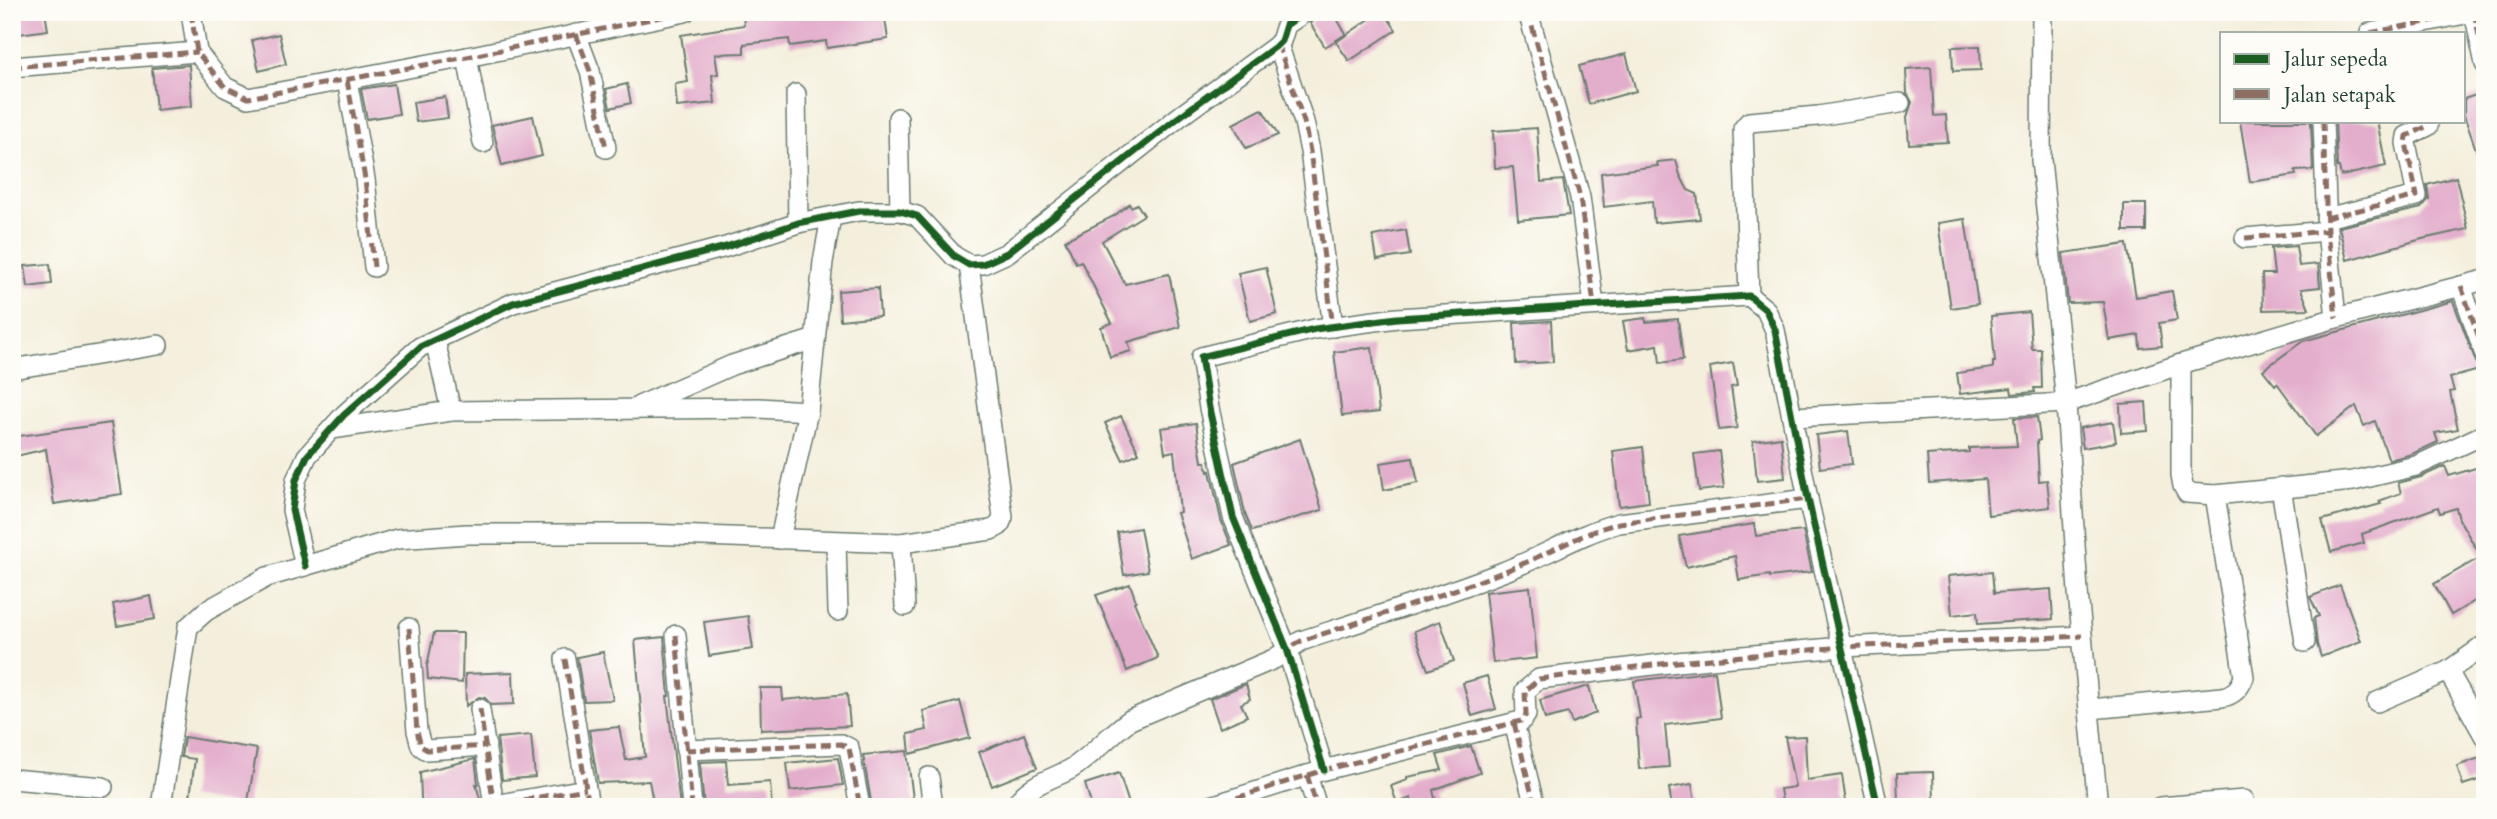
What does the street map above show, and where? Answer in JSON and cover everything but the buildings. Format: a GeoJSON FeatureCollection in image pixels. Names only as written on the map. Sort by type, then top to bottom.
{"type":"FeatureCollection","features":[{"type":"Feature","properties":{"kind":"street"},"geometry":{"type":"LineString","coordinates":[[191,12],[197,52],[225,87],[248,98],[685,12]]}},
{"type":"Feature","properties":{"kind":"street"},"geometry":{"type":"LineString","coordinates":[[305,566],[292,510],[296,481],[307,456],[382,380],[421,347],[513,303],[726,247],[798,223],[859,211],[900,211],[917,216],[954,256],[969,265],[983,264],[1007,253],[1179,117],[1278,44],[1283,37],[1281,19],[1305,12]]}},
{"type":"Feature","properties":{"kind":"street"},"geometry":{"type":"LineString","coordinates":[[1528,12],[1580,197],[1594,304]]}},
{"type":"Feature","properties":{"kind":"street"},"geometry":{"type":"LineString","coordinates":[[2042,12],[2041,160],[2066,403],[2082,636],[2098,807]]}},
{"type":"Feature","properties":{"kind":"street"},"geometry":{"type":"LineString","coordinates":[[2375,32],[2475,13],[2485,64]]}},
{"type":"Feature","properties":{"kind":"street"},"geometry":{"type":"LineString","coordinates":[[576,34],[590,71],[606,148]]}},
{"type":"Feature","properties":{"kind":"street"},"geometry":{"type":"LineString","coordinates":[[1278,44],[1304,122],[1310,151],[1333,327]]}},
{"type":"Feature","properties":{"kind":"street"},"geometry":{"type":"LineString","coordinates":[[12,67],[197,52]]}},
{"type":"Feature","properties":{"kind":"street"},"geometry":{"type":"LineString","coordinates":[[467,57],[483,143]]}},
{"type":"Feature","properties":{"kind":"street"},"geometry":{"type":"LineString","coordinates":[[347,80],[365,179],[374,267]]}},
{"type":"Feature","properties":{"kind":"street"},"geometry":{"type":"LineString","coordinates":[[796,94],[798,223]]}},
{"type":"Feature","properties":{"kind":"street"},"geometry":{"type":"LineString","coordinates":[[1749,296],[1745,125],[1749,122],[1818,116],[1899,103]]}},
{"type":"Feature","properties":{"kind":"street"},"geometry":{"type":"LineString","coordinates":[[898,117],[900,211]]}},
{"type":"Feature","properties":{"kind":"street"},"geometry":{"type":"LineString","coordinates":[[2323,122],[2326,224],[2336,318]]}},
{"type":"Feature","properties":{"kind":"street"},"geometry":{"type":"LineString","coordinates":[[2245,238],[2326,224],[2417,196],[2406,143],[2407,136],[2428,126]]}},
{"type":"Feature","properties":{"kind":"street"},"geometry":{"type":"LineString","coordinates":[[780,539],[808,411],[823,262],[831,217]]}},
{"type":"Feature","properties":{"kind":"street"},"geometry":{"type":"LineString","coordinates":[[162,807],[188,626],[206,611],[267,577],[397,539],[467,534],[646,534],[901,543],[991,530],[999,526],[1003,517],[969,265]]}},
{"type":"Feature","properties":{"kind":"street"},"geometry":{"type":"LineString","coordinates":[[1793,417],[2066,403],[2181,364],[2336,318],[2485,280]]}},
{"type":"Feature","properties":{"kind":"street"},"geometry":{"type":"LineString","coordinates":[[2461,286],[2485,355]]}},
{"type":"Feature","properties":{"kind":"street"},"geometry":{"type":"LineString","coordinates":[[1317,807],[1316,773],[1287,649],[1233,517],[1209,408],[1201,357],[1333,327],[1397,318],[1749,296],[1766,310],[1775,330],[1808,499],[1878,807]]}},
{"type":"Feature","properties":{"kind":"street"},"geometry":{"type":"LineString","coordinates":[[631,409],[732,365],[815,339]]}},
{"type":"Feature","properties":{"kind":"street"},"geometry":{"type":"LineString","coordinates":[[435,341],[451,411]]}},
{"type":"Feature","properties":{"kind":"street"},"geometry":{"type":"LineString","coordinates":[[12,369],[158,345]]}},
{"type":"Feature","properties":{"kind":"street"},"geometry":{"type":"LineString","coordinates":[[2181,364],[2181,475],[2183,486],[2188,493],[2216,495],[2353,481],[2416,466],[2485,434]]}},
{"type":"Feature","properties":{"kind":"street"},"geometry":{"type":"LineString","coordinates":[[332,429],[451,411],[759,408],[808,411]]}},
{"type":"Feature","properties":{"kind":"street"},"geometry":{"type":"LineString","coordinates":[[2281,487],[2305,642]]}},
{"type":"Feature","properties":{"kind":"street"},"geometry":{"type":"LineString","coordinates":[[2090,709],[2230,696],[2241,687],[2244,677],[2216,495]]}},
{"type":"Feature","properties":{"kind":"street"},"geometry":{"type":"LineString","coordinates":[[1020,807],[1019,800],[1029,789],[1070,769],[1096,751],[1110,734],[1130,720],[1274,659],[1301,640],[1500,573],[1596,529],[1619,523],[1808,499]]}},
{"type":"Feature","properties":{"kind":"street"},"geometry":{"type":"LineString","coordinates":[[836,542],[838,611]]}},
{"type":"Feature","properties":{"kind":"street"},"geometry":{"type":"LineString","coordinates":[[901,543],[905,606]]}},
{"type":"Feature","properties":{"kind":"street"},"geometry":{"type":"LineString","coordinates":[[409,628],[416,731],[421,746],[427,750],[486,746]]}},
{"type":"Feature","properties":{"kind":"street"},"geometry":{"type":"LineString","coordinates":[[676,635],[692,807]]}},
{"type":"Feature","properties":{"kind":"street"},"geometry":{"type":"LineString","coordinates":[[1208,807],[1316,773],[1521,721],[1525,715],[1525,691],[1539,679],[1677,662],[1842,647],[2082,636]]}},
{"type":"Feature","properties":{"kind":"street"},"geometry":{"type":"LineString","coordinates":[[2377,702],[2448,671],[2485,645]]}},
{"type":"Feature","properties":{"kind":"street"},"geometry":{"type":"LineString","coordinates":[[480,709],[494,806],[588,798],[565,659]]}},
{"type":"Feature","properties":{"kind":"street"},"geometry":{"type":"LineString","coordinates":[[2448,671],[2485,737]]}},
{"type":"Feature","properties":{"kind":"street"},"geometry":{"type":"LineString","coordinates":[[1514,723],[1535,807]]}},
{"type":"Feature","properties":{"kind":"street"},"geometry":{"type":"LineString","coordinates":[[686,750],[841,744],[849,748],[860,807]]}},
{"type":"Feature","properties":{"kind":"street"},"geometry":{"type":"LineString","coordinates":[[929,776],[933,807]]}},
{"type":"Feature","properties":{"kind":"street"},"geometry":{"type":"LineString","coordinates":[[12,779],[103,787]]}},
{"type":"Feature","properties":{"kind":"street"},"geometry":{"type":"LineString","coordinates":[[2160,807],[2244,800]]}},
{"type":"Feature","properties":{"kind":"marked path"},"geometry":{"type":"LineString","coordinates":[[191,12],[197,52],[225,87],[248,98],[685,12]]}},
{"type":"Feature","properties":{"kind":"marked path"},"geometry":{"type":"LineString","coordinates":[[1528,12],[1580,197],[1594,305]]}},
{"type":"Feature","properties":{"kind":"marked path"},"geometry":{"type":"LineString","coordinates":[[2474,12],[2485,64]]}},
{"type":"Feature","properties":{"kind":"marked path"},"geometry":{"type":"LineString","coordinates":[[2375,32],[2475,12]]}},
{"type":"Feature","properties":{"kind":"marked path"},"geometry":{"type":"LineString","coordinates":[[576,34],[590,71],[606,148]]}},
{"type":"Feature","properties":{"kind":"marked path"},"geometry":{"type":"LineString","coordinates":[[1278,44],[1304,122],[1310,151],[1333,327]]}},
{"type":"Feature","properties":{"kind":"marked path"},"geometry":{"type":"LineString","coordinates":[[12,67],[197,52]]}},
{"type":"Feature","properties":{"kind":"marked path"},"geometry":{"type":"LineString","coordinates":[[347,80],[365,179],[374,267]]}},
{"type":"Feature","properties":{"kind":"marked path"},"geometry":{"type":"LineString","coordinates":[[2323,122],[2327,231],[2336,318]]}},
{"type":"Feature","properties":{"kind":"marked path"},"geometry":{"type":"LineString","coordinates":[[2326,218],[2417,196],[2406,143],[2407,136],[2428,126]]}},
{"type":"Feature","properties":{"kind":"marked path"},"geometry":{"type":"LineString","coordinates":[[2245,238],[2327,231]]}},
{"type":"Feature","properties":{"kind":"marked path"},"geometry":{"type":"LineString","coordinates":[[2461,286],[2485,355]]}},
{"type":"Feature","properties":{"kind":"marked path"},"geometry":{"type":"LineString","coordinates":[[1290,656],[1287,649],[1301,641],[1476,582],[1589,533],[1619,523],[1808,499]]}},
{"type":"Feature","properties":{"kind":"marked path"},"geometry":{"type":"LineString","coordinates":[[409,628],[417,731],[421,746],[427,750],[486,746]]}},
{"type":"Feature","properties":{"kind":"marked path"},"geometry":{"type":"LineString","coordinates":[[676,635],[692,807]]}},
{"type":"Feature","properties":{"kind":"marked path"},"geometry":{"type":"LineString","coordinates":[[1208,807],[1324,770],[1521,721],[1526,715],[1525,691],[1539,679],[1677,662],[1842,647],[2082,636]]}},
{"type":"Feature","properties":{"kind":"marked path"},"geometry":{"type":"LineString","coordinates":[[565,659],[589,807]]}},
{"type":"Feature","properties":{"kind":"marked path"},"geometry":{"type":"LineString","coordinates":[[480,709],[494,807]]}},
{"type":"Feature","properties":{"kind":"marked path"},"geometry":{"type":"LineString","coordinates":[[1514,723],[1535,807]]}},
{"type":"Feature","properties":{"kind":"marked path"},"geometry":{"type":"LineString","coordinates":[[686,750],[841,744],[849,748],[860,807]]}},
{"type":"Feature","properties":{"kind":"marked path"},"geometry":{"type":"LineString","coordinates":[[1307,775],[1317,807]]}},
{"type":"Feature","properties":{"kind":"marked path"},"geometry":{"type":"LineString","coordinates":[[494,805],[586,789]]}},
{"type":"Feature","properties":{"kind":"cycle path"},"geometry":{"type":"LineString","coordinates":[[305,566],[292,510],[296,480],[307,456],[344,415],[420,347],[513,303],[726,247],[798,223],[859,211],[900,211],[917,216],[954,256],[969,265],[983,264],[1007,253],[1179,117],[1275,47],[1281,41],[1286,25],[1305,12]]}},
{"type":"Feature","properties":{"kind":"cycle path"},"geometry":{"type":"LineString","coordinates":[[1324,770],[1287,649],[1233,517],[1209,408],[1201,357],[1315,329],[1397,318],[1749,296],[1766,310],[1775,330],[1808,499],[1878,807]]}}]}
